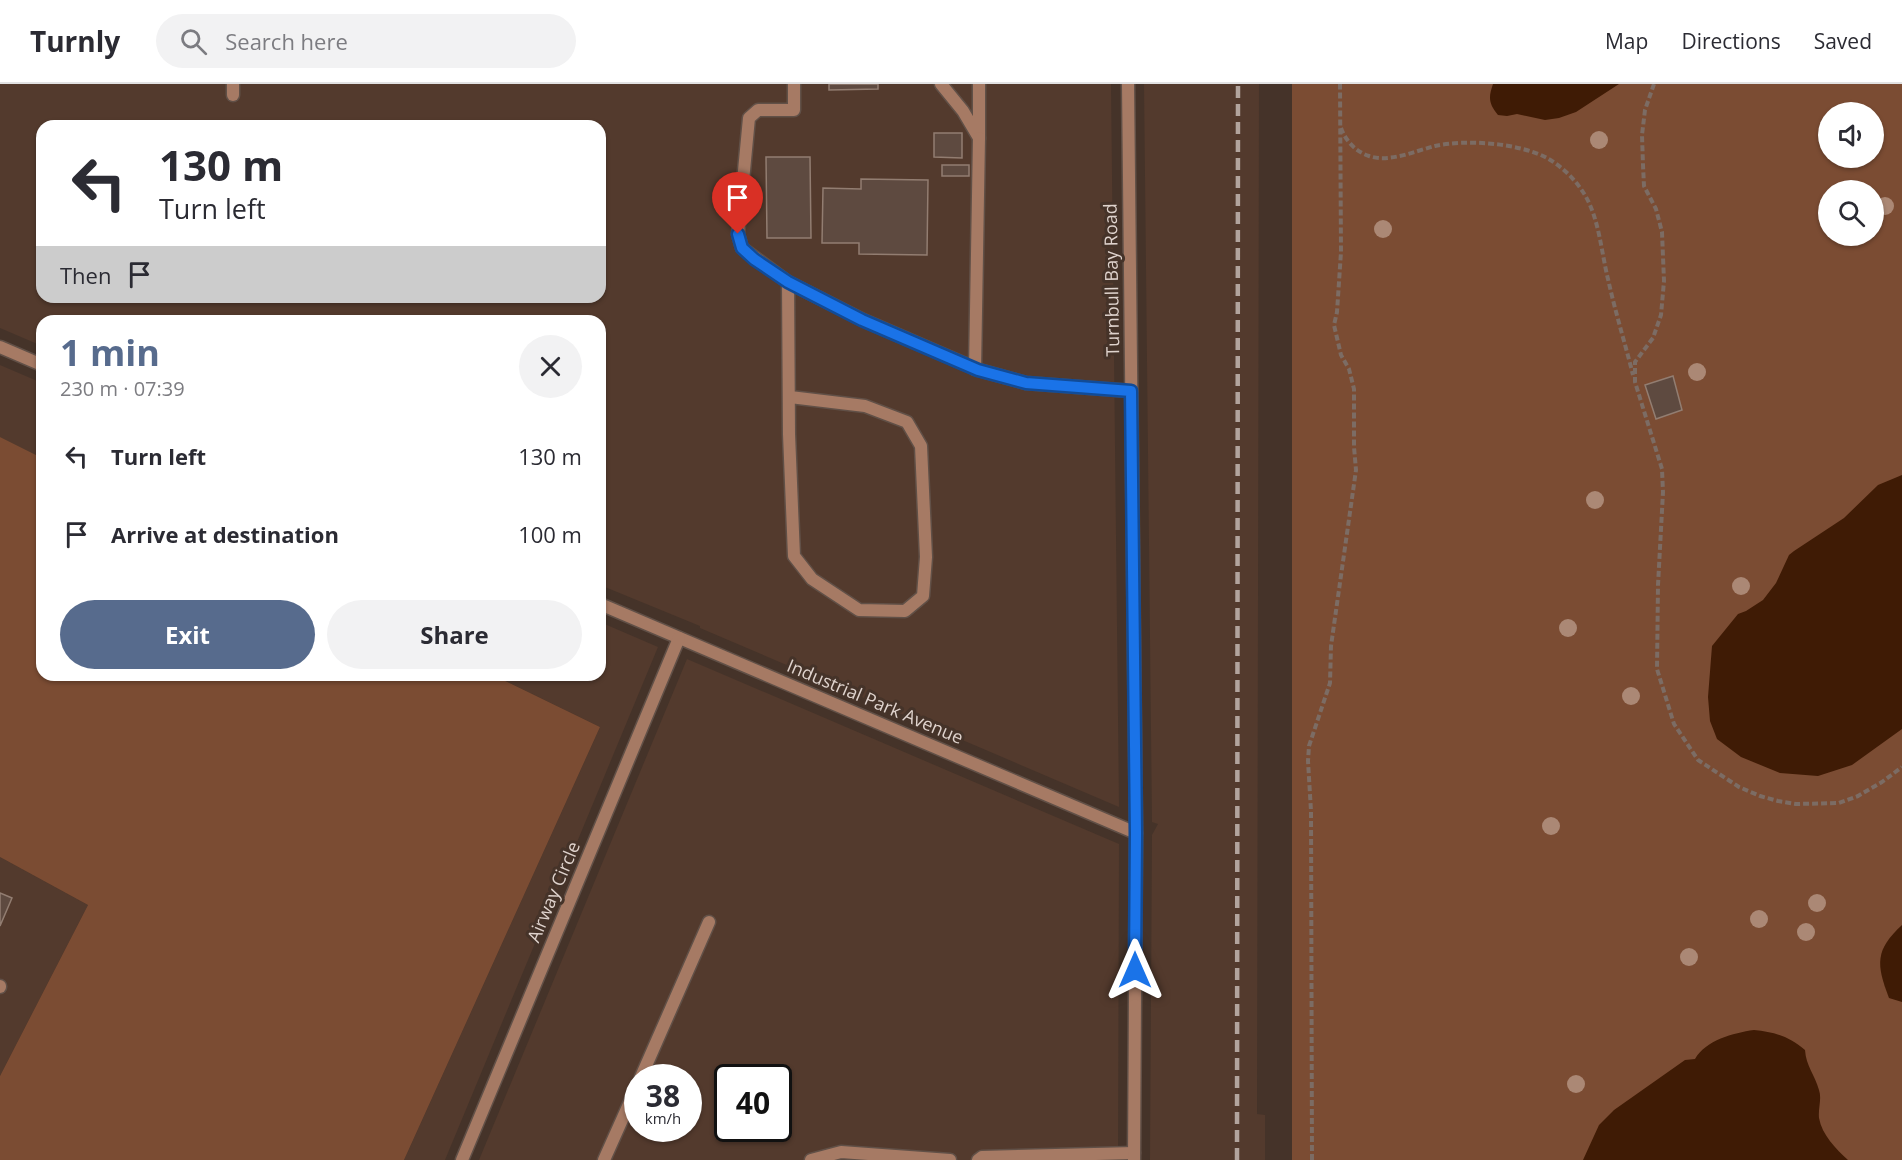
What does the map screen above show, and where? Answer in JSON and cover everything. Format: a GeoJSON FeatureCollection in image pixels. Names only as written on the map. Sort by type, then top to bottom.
{"type":"FeatureCollection","features":[{"type":"Feature","properties":{"kind":"street"},"geometry":{"type":"LineString","coordinates":[[794,84],[794,110],[758,110],[749,118],[738,234],[742,248],[754,259],[788,282],[862,320],[975,369],[1026,383],[1131,391]]}},
{"type":"Feature","properties":{"kind":"street"},"geometry":{"type":"LineString","coordinates":[[941,84],[963,111],[979,138]]}},
{"type":"Feature","properties":{"kind":"street"},"geometry":{"type":"LineString","coordinates":[[975,369],[979,84]]}},
{"type":"Feature","properties":{"kind":"street","name":"Turnbull Bay Road"},"geometry":{"type":"LineString","coordinates":[[1128,84],[1136,833],[1134,1156]]}},
{"type":"Feature","properties":{"kind":"street"},"geometry":{"type":"LineString","coordinates":[[788,282],[790,397],[794,556],[812,579],[859,610],[905,611],[923,596],[926,557],[921,446],[907,422],[865,406],[790,397]]}},
{"type":"Feature","properties":{"kind":"street"},"geometry":{"type":"LineString","coordinates":[[0,347],[36,362]]}},
{"type":"Feature","properties":{"kind":"street","name":"Industrial Park Avenue"},"geometry":{"type":"LineString","coordinates":[[606,607],[1136,833]]}},
{"type":"Feature","properties":{"kind":"street","name":"Airway Circle"},"geometry":{"type":"LineString","coordinates":[[462,1160],[679,638]]}},
{"type":"Feature","properties":{"kind":"street"},"geometry":{"type":"LineString","coordinates":[[647,1064],[709,922]]}},
{"type":"Feature","properties":{"kind":"street"},"geometry":{"type":"LineString","coordinates":[[604,1160],[624,1115]]}},
{"type":"Feature","properties":{"kind":"street"},"geometry":{"type":"LineString","coordinates":[[812,1160],[841,1152],[950,1160]]}},
{"type":"Feature","properties":{"kind":"street"},"geometry":{"type":"LineString","coordinates":[[978,1160],[982,1157],[1134,1156]]}},
{"type":"Feature","properties":{"kind":"path"},"geometry":{"type":"LineString","coordinates":[[1312,1160],[1311,834],[1308,761],[1309,746],[1330,683],[1331,646],[1356,470],[1354,389],[1349,369],[1339,349],[1334,325],[1341,252],[1340,84]]}},
{"type":"Feature","properties":{"kind":"path"},"geometry":{"type":"LineString","coordinates":[[1635,382],[1635,362],[1653,338],[1661,315],[1664,281],[1662,232],[1656,209],[1644,186],[1642,135],[1645,110],[1654,84]]}},
{"type":"Feature","properties":{"kind":"path"},"geometry":{"type":"LineString","coordinates":[[1339,125],[1344,136],[1353,146],[1370,156],[1384,158],[1437,146],[1476,143],[1517,148],[1545,157],[1567,172],[1584,193],[1594,218],[1635,382],[1662,469],[1657,669],[1674,724],[1698,760],[1719,776],[1739,787],[1760,796],[1796,804],[1839,803],[1858,796],[1902,767]]}},
{"type":"Feature","properties":{"kind":"shaded area"},"geometry":{"type":"Polygon","coordinates":[[[0,84],[1111,84],[1119,807],[606,587],[606,315],[36,315],[36,343],[0,328],[0,84]]]}},
{"type":"Feature","properties":{"kind":"shaded area"},"geometry":{"type":"Polygon","coordinates":[[[1144,84],[1259,84],[1257,1114],[1265,1115],[1265,1160],[1150,1160],[1152,835],[1158,824],[1152,822],[1144,84]]]}},
{"type":"Feature","properties":{"kind":"shaded area"},"geometry":{"type":"Polygon","coordinates":[[[1292,84],[1902,84],[1902,1160],[1292,1160],[1292,84]]]}},
{"type":"Feature","properties":{"kind":"shaded area"},"geometry":{"type":"Polygon","coordinates":[[[1493,84],[1619,84],[1576,112],[1545,120],[1517,114],[1498,115],[1490,101],[1493,84]]]}},
{"type":"Feature","properties":{"kind":"shaded area"},"geometry":{"type":"Polygon","coordinates":[[[0,365],[36,380],[36,455],[0,437],[0,365]]]}},
{"type":"Feature","properties":{"kind":"shaded area"},"geometry":{"type":"Polygon","coordinates":[[[0,437],[36,455],[36,681],[505,681],[600,727],[404,1160],[0,1160],[0,1076],[88,905],[0,857],[0,437]]]}},
{"type":"Feature","properties":{"kind":"shaded area"},"geometry":{"type":"Polygon","coordinates":[[[1902,475],[1902,729],[1852,765],[1818,776],[1780,773],[1741,757],[1717,739],[1710,721],[1708,697],[1712,646],[1738,614],[1763,600],[1776,583],[1789,555],[1844,518],[1878,485],[1902,475]]]}},
{"type":"Feature","properties":{"kind":"shaded area"},"geometry":{"type":"Polygon","coordinates":[[[606,625],[658,647],[445,1160],[404,1160],[600,727],[505,681],[606,681],[606,625]]]}},
{"type":"Feature","properties":{"kind":"shaded area"},"geometry":{"type":"Polygon","coordinates":[[[687,659],[1119,844],[1118,1160],[479,1160],[687,659]]]}},
{"type":"Feature","properties":{"kind":"shaded area"},"geometry":{"type":"Polygon","coordinates":[[[0,857],[88,905],[0,1076],[0,857]]]}},
{"type":"Feature","properties":{"kind":"shaded area"},"geometry":{"type":"Polygon","coordinates":[[[1902,925],[1902,1002],[1889,998],[1882,976],[1880,958],[1887,942],[1902,925]]]}},
{"type":"Feature","properties":{"kind":"shaded area"},"geometry":{"type":"Polygon","coordinates":[[[1754,1030],[1781,1035],[1805,1050],[1820,1093],[1819,1118],[1823,1130],[1848,1160],[1583,1160],[1599,1125],[1614,1110],[1685,1060],[1695,1059],[1713,1042],[1729,1035],[1754,1030]]]}},
{"type":"Feature","properties":{"kind":"building"},"geometry":{"type":"Polygon","coordinates":[[[829,84],[878,84],[878,89],[829,90],[829,84]]]}},
{"type":"Feature","properties":{"kind":"building"},"geometry":{"type":"Polygon","coordinates":[[[934,133],[962,133],[962,158],[934,157],[934,133]]]}},
{"type":"Feature","properties":{"kind":"building"},"geometry":{"type":"Polygon","coordinates":[[[766,157],[810,157],[811,238],[767,238],[766,157]]]}},
{"type":"Feature","properties":{"kind":"building"},"geometry":{"type":"Polygon","coordinates":[[[942,165],[969,165],[969,176],[942,176],[942,165]]]}},
{"type":"Feature","properties":{"kind":"building"},"geometry":{"type":"Polygon","coordinates":[[[861,179],[928,180],[927,255],[859,254],[859,243],[822,243],[823,188],[861,189],[861,179]]]}},
{"type":"Feature","properties":{"kind":"building"},"geometry":{"type":"Polygon","coordinates":[[[1673,376],[1682,410],[1656,419],[1645,385],[1673,376]]]}},
{"type":"Feature","properties":{"kind":"building"},"geometry":{"type":"Polygon","coordinates":[[[0,893],[12,898],[0,926],[0,893]]]}},
{"type":"Feature","properties":{"kind":"railway"},"geometry":{"type":"LineString","coordinates":[[1237,1160],[1238,84]]}},
{"type":"Feature","properties":{"kind":"route"},"geometry":{"type":"LineString","coordinates":[[738,234],[742,248],[788,282],[862,320],[978,370],[1026,383],[1131,391],[1136,833],[1135,970]]}}]}
